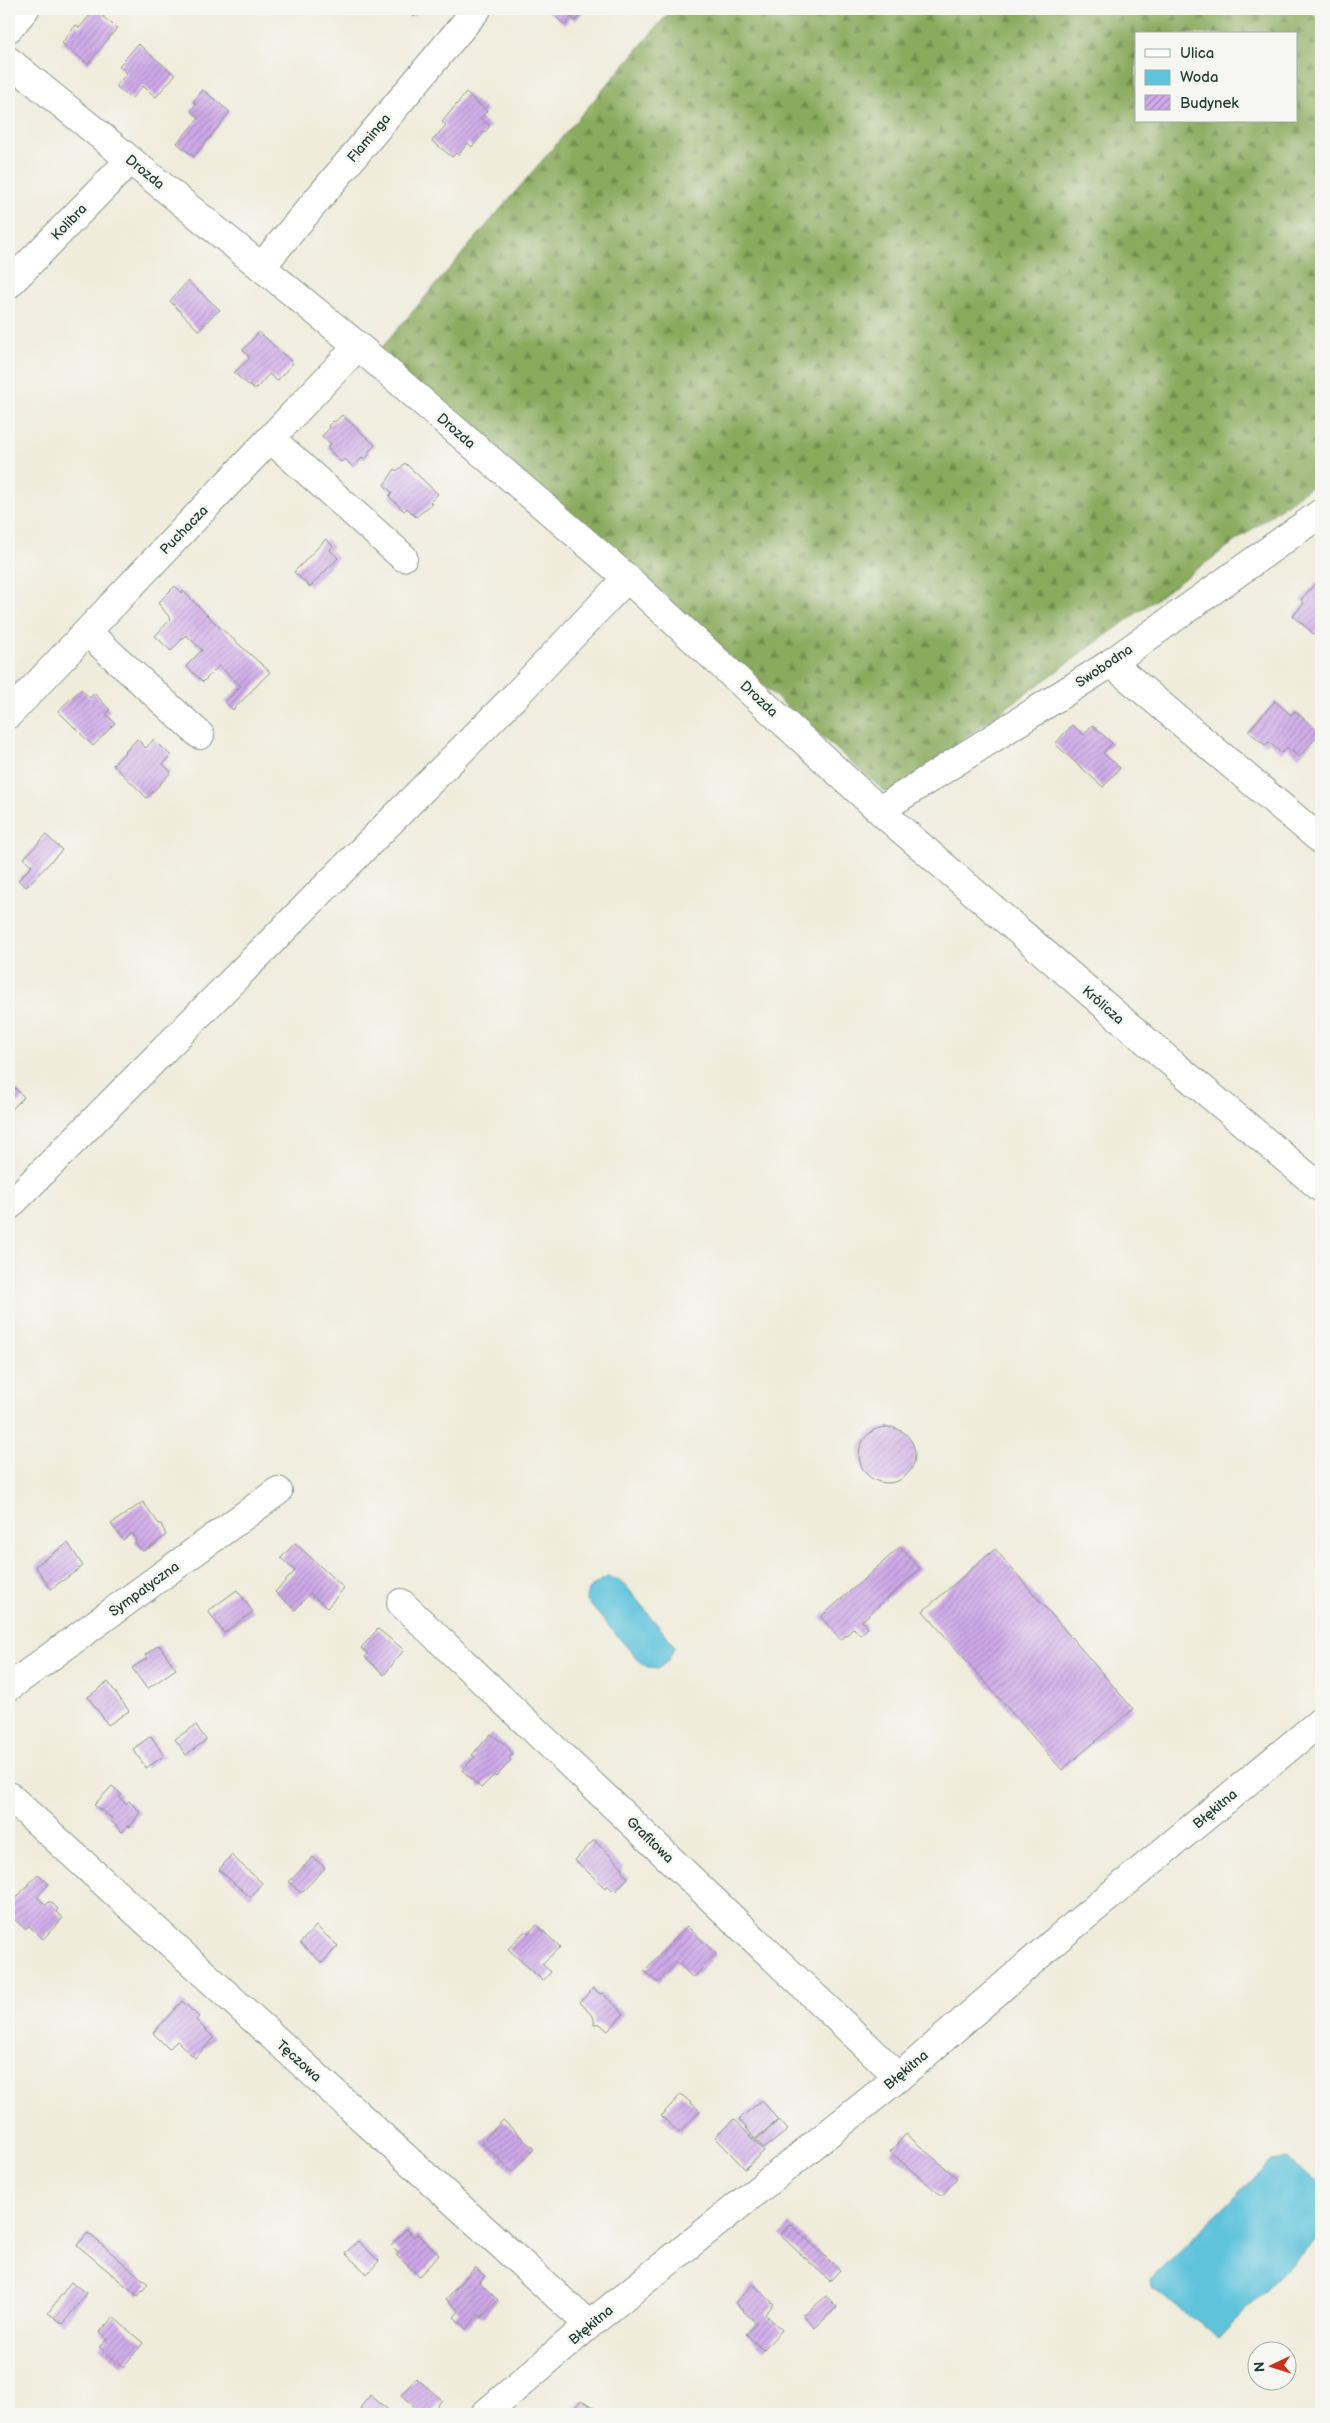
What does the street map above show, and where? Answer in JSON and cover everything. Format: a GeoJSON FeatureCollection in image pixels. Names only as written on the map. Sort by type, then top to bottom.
{"type":"FeatureCollection","features":[{"type":"Feature","properties":{"kind":"street"},"geometry":{"type":"LineString","coordinates":[[9,28],[25,9]]}},
{"type":"Feature","properties":{"kind":"street","name":"Flaminga"},"geometry":{"type":"LineString","coordinates":[[261,267],[477,9]]}},
{"type":"Feature","properties":{"kind":"street","name":"Drozda"},"geometry":{"type":"LineString","coordinates":[[9,61],[358,346],[627,578],[884,814]]}},
{"type":"Feature","properties":{"kind":"street","name":"Kolibra"},"geometry":{"type":"LineString","coordinates":[[9,284],[130,160]]}},
{"type":"Feature","properties":{"kind":"street","name":"Puchacza"},"geometry":{"type":"LineString","coordinates":[[9,714],[358,346]]}},
{"type":"Feature","properties":{"kind":"street"},"geometry":{"type":"LineString","coordinates":[[271,439],[403,556]]}},
{"type":"Feature","properties":{"kind":"street","name":"Swobodna"},"geometry":{"type":"LineString","coordinates":[[884,814],[1111,662],[1321,513]]}},
{"type":"Feature","properties":{"kind":"street"},"geometry":{"type":"LineString","coordinates":[[9,1206],[516,695],[627,578]]}},
{"type":"Feature","properties":{"kind":"street"},"geometry":{"type":"LineString","coordinates":[[87,632],[200,735]]}},
{"type":"Feature","properties":{"kind":"street"},"geometry":{"type":"LineString","coordinates":[[1111,662],[1321,840]]}},
{"type":"Feature","properties":{"kind":"street","name":"Królicza"},"geometry":{"type":"LineString","coordinates":[[884,814],[1167,1059],[1321,1188]]}},
{"type":"Feature","properties":{"kind":"street","name":"Sympatyczna"},"geometry":{"type":"LineString","coordinates":[[9,1687],[278,1491]]}},
{"type":"Feature","properties":{"kind":"street","name":"Grafitowa"},"geometry":{"type":"LineString","coordinates":[[401,1603],[899,2077]]}},
{"type":"Feature","properties":{"kind":"street","name":"Błękitna"},"geometry":{"type":"LineString","coordinates":[[485,2414],[589,2325],[899,2077],[1060,1937],[1321,1721]]}},
{"type":"Feature","properties":{"kind":"street","name":"Tęczowa"},"geometry":{"type":"LineString","coordinates":[[9,1796],[589,2325]]}},
{"type":"Feature","properties":{"kind":"green space"},"geometry":{"type":"Polygon","coordinates":[[[672,9],[1307,9],[1321,21],[1321,479],[888,794],[378,352],[672,9]]]}},
{"type":"Feature","properties":{"kind":"water"},"geometry":{"type":"Polygon","coordinates":[[[608,1577],[619,1580],[625,1585],[673,1644],[674,1648],[668,1661],[659,1668],[648,1667],[641,1663],[586,1600],[590,1588],[608,1577]]]}},
{"type":"Feature","properties":{"kind":"water"},"geometry":{"type":"Polygon","coordinates":[[[1286,2159],[1321,2184],[1321,2229],[1315,2240],[1219,2338],[1152,2287],[1151,2279],[1272,2161],[1286,2159]]]}},
{"type":"Feature","properties":{"kind":"building"},"geometry":{"type":"Polygon","coordinates":[[[84,9],[108,9],[103,17],[117,28],[88,64],[62,43],[76,25],[79,28],[91,14],[84,9]]]}},
{"type":"Feature","properties":{"kind":"building"},"geometry":{"type":"Polygon","coordinates":[[[404,9],[422,9],[414,17],[404,9]]]}},
{"type":"Feature","properties":{"kind":"building"},"geometry":{"type":"Polygon","coordinates":[[[547,9],[586,9],[575,21],[571,17],[565,25],[547,9]]]}},
{"type":"Feature","properties":{"kind":"building"},"geometry":{"type":"Polygon","coordinates":[[[138,44],[175,75],[156,97],[143,86],[131,99],[116,86],[127,73],[119,66],[138,44]]]}},
{"type":"Feature","properties":{"kind":"building"},"geometry":{"type":"Polygon","coordinates":[[[203,90],[230,112],[194,157],[177,143],[199,118],[191,111],[196,104],[193,102],[203,90]]]}},
{"type":"Feature","properties":{"kind":"building"},"geometry":{"type":"Polygon","coordinates":[[[466,93],[487,111],[480,118],[490,126],[472,147],[468,143],[458,155],[456,153],[452,157],[432,141],[446,125],[442,122],[466,93]]]}},
{"type":"Feature","properties":{"kind":"building"},"geometry":{"type":"Polygon","coordinates":[[[188,281],[220,310],[198,330],[170,301],[188,281]]]}},
{"type":"Feature","properties":{"kind":"building"},"geometry":{"type":"Polygon","coordinates":[[[259,332],[293,363],[277,381],[269,374],[255,390],[234,373],[250,358],[243,350],[259,332]]]}},
{"type":"Feature","properties":{"kind":"building"},"geometry":{"type":"Polygon","coordinates":[[[342,415],[375,445],[368,452],[370,454],[364,460],[362,458],[353,467],[345,459],[341,462],[334,455],[327,447],[331,444],[322,436],[330,428],[328,426],[342,415]]]}},
{"type":"Feature","properties":{"kind":"building"},"geometry":{"type":"Polygon","coordinates":[[[405,463],[438,494],[430,502],[432,504],[416,517],[407,508],[404,511],[389,496],[392,493],[384,485],[395,469],[397,471],[405,463]]]}},
{"type":"Feature","properties":{"kind":"building"},"geometry":{"type":"Polygon","coordinates":[[[326,539],[333,546],[330,550],[338,558],[310,587],[294,572],[326,539]]]}},
{"type":"Feature","properties":{"kind":"building"},"geometry":{"type":"Polygon","coordinates":[[[1316,582],[1321,587],[1321,625],[1314,634],[1293,616],[1304,603],[1301,600],[1316,582]]]}},
{"type":"Feature","properties":{"kind":"building"},"geometry":{"type":"Polygon","coordinates":[[[175,586],[182,593],[183,591],[214,622],[270,672],[233,710],[225,702],[241,686],[219,666],[203,682],[186,666],[202,650],[186,635],[171,651],[155,636],[171,619],[158,603],[175,586]]]}},
{"type":"Feature","properties":{"kind":"building"},"geometry":{"type":"Polygon","coordinates":[[[81,689],[90,698],[94,693],[110,710],[106,714],[115,723],[93,746],[58,711],[81,689]]]}},
{"type":"Feature","properties":{"kind":"building"},"geometry":{"type":"Polygon","coordinates":[[[1275,701],[1291,715],[1295,711],[1320,733],[1299,757],[1287,747],[1281,753],[1269,742],[1265,745],[1248,731],[1275,701]]]}},
{"type":"Feature","properties":{"kind":"building"},"geometry":{"type":"Polygon","coordinates":[[[1072,725],[1084,735],[1092,725],[1112,743],[1103,753],[1120,768],[1103,787],[1055,744],[1072,725]]]}},
{"type":"Feature","properties":{"kind":"building"},"geometry":{"type":"Polygon","coordinates":[[[137,739],[146,748],[154,739],[171,756],[163,764],[171,772],[147,798],[113,765],[137,739]]]}},
{"type":"Feature","properties":{"kind":"building"},"geometry":{"type":"Polygon","coordinates":[[[46,835],[62,850],[26,887],[18,880],[32,866],[24,858],[46,835]]]}},
{"type":"Feature","properties":{"kind":"building"},"geometry":{"type":"Polygon","coordinates":[[[9,1082],[24,1097],[9,1112],[9,1082]]]}},
{"type":"Feature","properties":{"kind":"building"},"geometry":{"type":"Polygon","coordinates":[[[887,1427],[898,1429],[907,1435],[913,1444],[915,1455],[913,1466],[907,1475],[898,1481],[887,1483],[876,1481],[867,1475],[861,1466],[859,1455],[861,1444],[867,1435],[876,1429],[887,1427]]]}},
{"type":"Feature","properties":{"kind":"building"},"geometry":{"type":"Polygon","coordinates":[[[143,1502],[159,1524],[161,1524],[166,1535],[143,1551],[135,1543],[136,1538],[132,1533],[123,1540],[111,1524],[143,1502]]]}},
{"type":"Feature","properties":{"kind":"building"},"geometry":{"type":"Polygon","coordinates":[[[68,1543],[83,1566],[51,1589],[35,1566],[68,1543]]]}},
{"type":"Feature","properties":{"kind":"building"},"geometry":{"type":"Polygon","coordinates":[[[295,1543],[344,1588],[327,1608],[310,1593],[295,1610],[275,1592],[295,1571],[281,1558],[295,1543]]]}},
{"type":"Feature","properties":{"kind":"building"},"geometry":{"type":"Polygon","coordinates":[[[900,1547],[920,1569],[862,1621],[868,1628],[860,1635],[854,1628],[841,1640],[821,1617],[900,1547]]]}},
{"type":"Feature","properties":{"kind":"building"},"geometry":{"type":"Polygon","coordinates":[[[995,1549],[1133,1709],[1062,1770],[923,1611],[995,1549]]]}},
{"type":"Feature","properties":{"kind":"building"},"geometry":{"type":"Polygon","coordinates":[[[237,1590],[253,1612],[224,1633],[208,1611],[237,1590]]]}},
{"type":"Feature","properties":{"kind":"building"},"geometry":{"type":"Polygon","coordinates":[[[378,1629],[404,1650],[384,1675],[365,1657],[368,1654],[361,1648],[378,1629]]]}},
{"type":"Feature","properties":{"kind":"building"},"geometry":{"type":"Polygon","coordinates":[[[159,1645],[176,1669],[147,1689],[132,1668],[147,1658],[145,1655],[159,1645]]]}},
{"type":"Feature","properties":{"kind":"building"},"geometry":{"type":"Polygon","coordinates":[[[108,1682],[129,1711],[108,1725],[88,1697],[108,1682]]]}},
{"type":"Feature","properties":{"kind":"building"},"geometry":{"type":"Polygon","coordinates":[[[196,1725],[206,1740],[186,1755],[175,1739],[196,1725]]]}},
{"type":"Feature","properties":{"kind":"building"},"geometry":{"type":"Polygon","coordinates":[[[491,1734],[506,1745],[513,1754],[509,1758],[511,1760],[496,1777],[494,1775],[481,1788],[462,1770],[475,1757],[472,1755],[491,1734]]]}},
{"type":"Feature","properties":{"kind":"building"},"geometry":{"type":"Polygon","coordinates":[[[151,1736],[164,1756],[146,1768],[133,1749],[151,1736]]]}},
{"type":"Feature","properties":{"kind":"building"},"geometry":{"type":"Polygon","coordinates":[[[112,1786],[122,1795],[119,1797],[126,1804],[129,1801],[140,1812],[130,1827],[128,1825],[122,1832],[111,1821],[113,1819],[94,1805],[112,1786]]]}},
{"type":"Feature","properties":{"kind":"building"},"geometry":{"type":"Polygon","coordinates":[[[594,1840],[623,1868],[621,1871],[628,1878],[615,1892],[607,1885],[605,1888],[575,1860],[594,1840]]]}},
{"type":"Feature","properties":{"kind":"building"},"geometry":{"type":"Polygon","coordinates":[[[231,1855],[262,1883],[250,1897],[219,1870],[231,1855]]]}},
{"type":"Feature","properties":{"kind":"building"},"geometry":{"type":"Polygon","coordinates":[[[313,1857],[325,1868],[301,1893],[289,1882],[313,1857]]]}},
{"type":"Feature","properties":{"kind":"building"},"geometry":{"type":"Polygon","coordinates":[[[38,1874],[49,1884],[37,1897],[46,1905],[50,1901],[58,1909],[56,1912],[63,1918],[43,1939],[29,1926],[25,1929],[9,1914],[9,1906],[38,1874]]]}},
{"type":"Feature","properties":{"kind":"building"},"geometry":{"type":"Polygon","coordinates":[[[537,1925],[560,1947],[542,1964],[551,1972],[543,1981],[508,1949],[525,1931],[528,1933],[537,1925]]]}},
{"type":"Feature","properties":{"kind":"building"},"geometry":{"type":"Polygon","coordinates":[[[316,1926],[338,1946],[322,1963],[300,1943],[316,1926]]]}},
{"type":"Feature","properties":{"kind":"building"},"geometry":{"type":"Polygon","coordinates":[[[687,1926],[716,1954],[693,1978],[677,1962],[658,1983],[644,1971],[687,1926]]]}},
{"type":"Feature","properties":{"kind":"building"},"geometry":{"type":"Polygon","coordinates":[[[593,1988],[600,1994],[602,1993],[624,2014],[608,2031],[600,2024],[594,2024],[594,2018],[580,2002],[593,1988]]]}},
{"type":"Feature","properties":{"kind":"building"},"geometry":{"type":"Polygon","coordinates":[[[182,2001],[199,2017],[196,2020],[214,2038],[195,2058],[177,2041],[169,2049],[153,2033],[182,2001]]]}},
{"type":"Feature","properties":{"kind":"building"},"geometry":{"type":"Polygon","coordinates":[[[681,2094],[700,2111],[680,2133],[661,2116],[681,2094]]]}},
{"type":"Feature","properties":{"kind":"building"},"geometry":{"type":"Polygon","coordinates":[[[762,2100],[778,2120],[755,2139],[739,2119],[762,2100]]]}},
{"type":"Feature","properties":{"kind":"building"},"geometry":{"type":"Polygon","coordinates":[[[734,2119],[764,2151],[745,2169],[715,2137],[734,2119]]]}},
{"type":"Feature","properties":{"kind":"building"},"geometry":{"type":"Polygon","coordinates":[[[503,2120],[534,2149],[512,2172],[481,2143],[503,2120]]]}},
{"type":"Feature","properties":{"kind":"building"},"geometry":{"type":"Polygon","coordinates":[[[779,2120],[788,2130],[764,2149],[756,2140],[779,2120]]]}},
{"type":"Feature","properties":{"kind":"building"},"geometry":{"type":"Polygon","coordinates":[[[906,2134],[957,2178],[942,2196],[890,2152],[906,2134]]]}},
{"type":"Feature","properties":{"kind":"building"},"geometry":{"type":"Polygon","coordinates":[[[790,2224],[840,2270],[830,2281],[780,2235],[790,2224]]]}},
{"type":"Feature","properties":{"kind":"building"},"geometry":{"type":"Polygon","coordinates":[[[406,2229],[414,2237],[417,2234],[439,2255],[419,2276],[396,2255],[399,2253],[391,2245],[406,2229]]]}},
{"type":"Feature","properties":{"kind":"building"},"geometry":{"type":"Polygon","coordinates":[[[88,2233],[148,2284],[138,2296],[77,2245],[88,2233]]]}},
{"type":"Feature","properties":{"kind":"building"},"geometry":{"type":"Polygon","coordinates":[[[358,2241],[379,2261],[367,2274],[345,2253],[358,2241]]]}},
{"type":"Feature","properties":{"kind":"building"},"geometry":{"type":"Polygon","coordinates":[[[475,2267],[485,2276],[479,2282],[498,2300],[482,2318],[479,2314],[466,2329],[454,2317],[459,2311],[446,2299],[475,2267]]]}},
{"type":"Feature","properties":{"kind":"building"},"geometry":{"type":"Polygon","coordinates":[[[71,2282],[86,2293],[63,2324],[48,2313],[71,2282]]]}},
{"type":"Feature","properties":{"kind":"building"},"geometry":{"type":"Polygon","coordinates":[[[753,2284],[774,2304],[765,2314],[782,2330],[763,2350],[746,2334],[756,2323],[735,2303],[753,2284]]]}},
{"type":"Feature","properties":{"kind":"building"},"geometry":{"type":"Polygon","coordinates":[[[826,2296],[837,2307],[815,2328],[804,2316],[826,2296]]]}},
{"type":"Feature","properties":{"kind":"building"},"geometry":{"type":"Polygon","coordinates":[[[113,2317],[143,2343],[123,2367],[99,2347],[107,2338],[100,2332],[113,2317]]]}},
{"type":"Feature","properties":{"kind":"building"},"geometry":{"type":"Polygon","coordinates":[[[416,2378],[442,2400],[430,2414],[423,2414],[401,2395],[416,2378]]]}},
{"type":"Feature","properties":{"kind":"building"},"geometry":{"type":"Polygon","coordinates":[[[370,2395],[392,2413],[368,2414],[360,2408],[370,2395]]]}},
{"type":"Feature","properties":{"kind":"building"},"geometry":{"type":"Polygon","coordinates":[[[581,2400],[593,2407],[601,2414],[571,2413],[581,2400]]]}}]}
